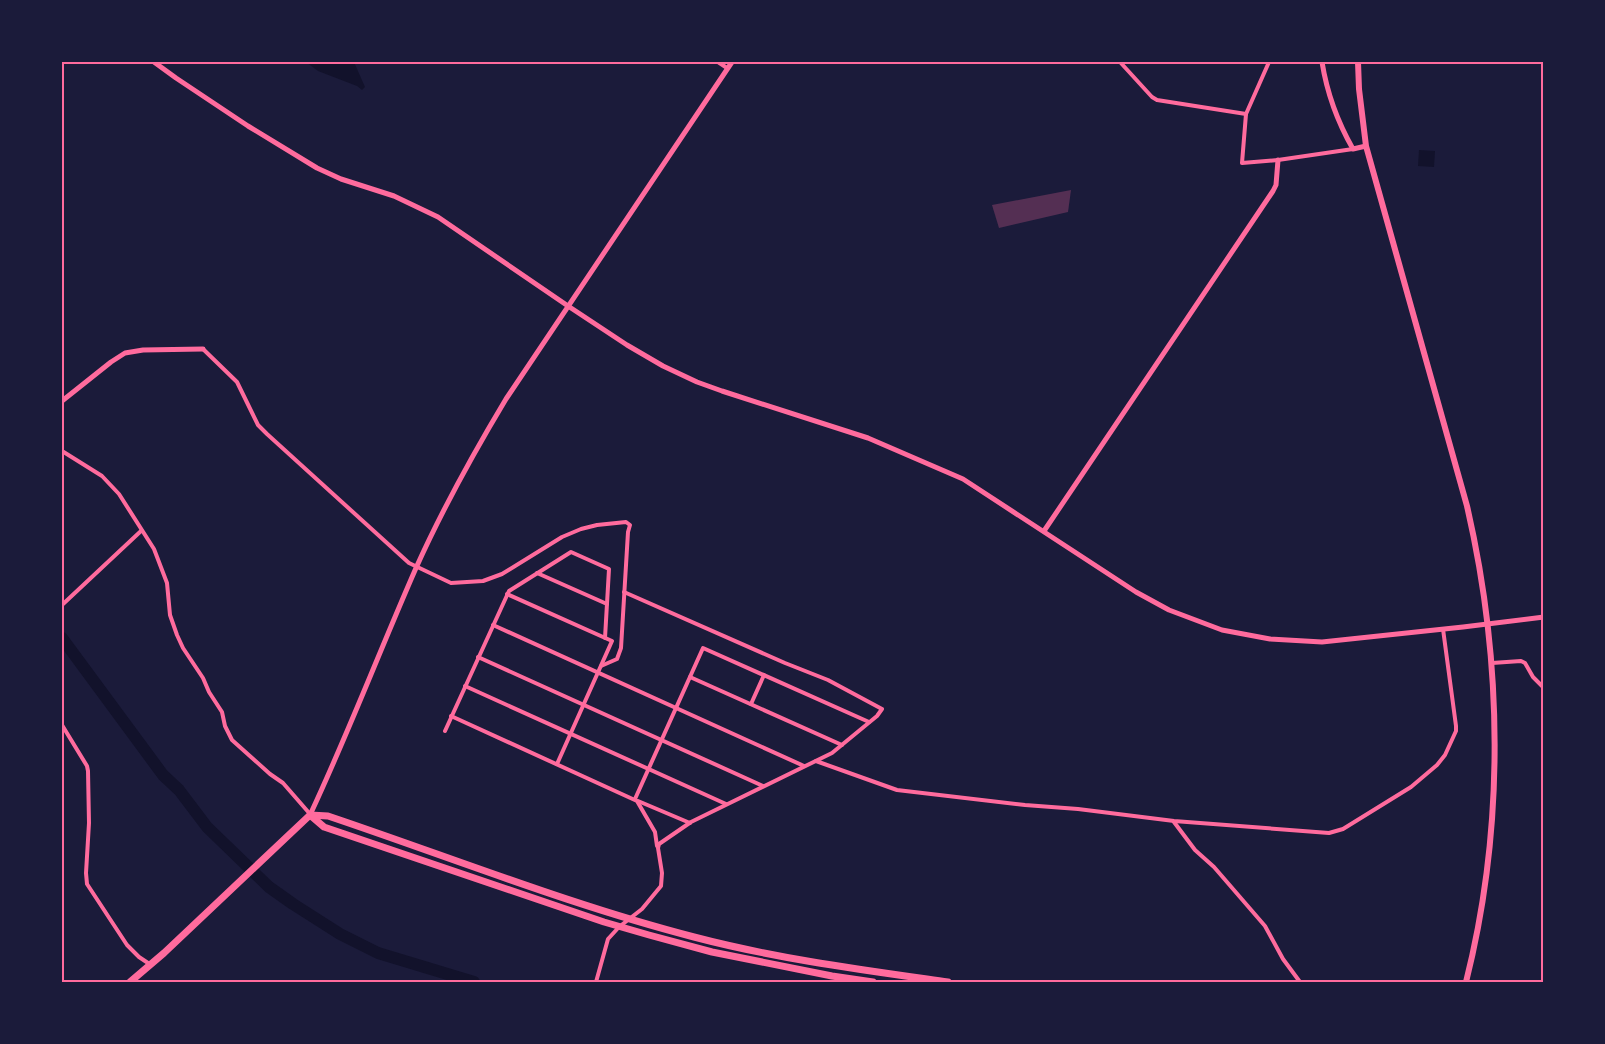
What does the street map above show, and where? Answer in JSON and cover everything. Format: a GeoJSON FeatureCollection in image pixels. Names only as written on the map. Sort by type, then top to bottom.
{"type":"FeatureCollection","features":[{"type":"Feature","properties":{"kind":"main road"},"geometry":{"type":"LineString","coordinates":[[1358,62],[1366,146],[1465,496],[1488,624],[1495,744],[1494,796],[1489,851],[1466,982]]}},
{"type":"Feature","properties":{"kind":"main road"},"geometry":{"type":"LineString","coordinates":[[310,815],[324,828],[619,927],[712,952],[873,982]]}},
{"type":"Feature","properties":{"kind":"main road"},"geometry":{"type":"LineString","coordinates":[[130,982],[151,965],[310,815],[328,816],[629,919],[754,952],[818,964],[948,982]]}},
{"type":"Feature","properties":{"kind":"street"},"geometry":{"type":"LineString","coordinates":[[154,62],[248,126],[317,168],[394,196],[438,217],[568,306],[663,366],[714,388],[868,438],[963,479],[1168,610],[1222,630],[1270,639],[1322,642],[1544,617]]}},
{"type":"Feature","properties":{"kind":"street"},"geometry":{"type":"LineString","coordinates":[[718,62],[727,68]]}},
{"type":"Feature","properties":{"kind":"street"},"geometry":{"type":"LineString","coordinates":[[62,451],[102,476],[119,494],[154,549],[167,583],[170,615],[177,635],[222,712],[225,726],[232,740],[283,783],[310,815],[417,567],[441,516],[485,434],[506,399],[732,62]]}},
{"type":"Feature","properties":{"kind":"street"},"geometry":{"type":"LineString","coordinates":[[1120,62],[1157,100],[1246,114]]}},
{"type":"Feature","properties":{"kind":"street"},"geometry":{"type":"LineString","coordinates":[[1269,62],[1246,114],[1242,163],[1278,160],[1366,146]]}},
{"type":"Feature","properties":{"kind":"street"},"geometry":{"type":"LineString","coordinates":[[1322,62],[1334,109],[1353,149]]}},
{"type":"Feature","properties":{"kind":"street"},"geometry":{"type":"LineString","coordinates":[[1044,531],[1273,191],[1276,185],[1278,160]]}},
{"type":"Feature","properties":{"kind":"street"},"geometry":{"type":"LineString","coordinates":[[62,400],[125,353],[143,350],[203,350],[237,382],[262,430],[409,563],[451,583],[483,581],[502,573],[562,537],[581,529],[626,522],[630,525],[620,653],[616,659],[601,666]]}},
{"type":"Feature","properties":{"kind":"street"},"geometry":{"type":"LineString","coordinates":[[62,605],[141,531]]}},
{"type":"Feature","properties":{"kind":"street"},"geometry":{"type":"LineString","coordinates":[[445,731],[508,591],[571,552],[609,569],[605,638]]}},
{"type":"Feature","properties":{"kind":"street"},"geometry":{"type":"LineString","coordinates":[[537,573],[607,604]]}},
{"type":"Feature","properties":{"kind":"street"},"geometry":{"type":"LineString","coordinates":[[624,592],[828,680],[882,709],[877,716],[832,753],[690,823],[659,844],[658,848]]}},
{"type":"Feature","properties":{"kind":"street"},"geometry":{"type":"LineString","coordinates":[[507,594],[612,641],[557,764]]}},
{"type":"Feature","properties":{"kind":"street"},"geometry":{"type":"LineString","coordinates":[[493,625],[805,766]]}},
{"type":"Feature","properties":{"kind":"street"},"geometry":{"type":"LineString","coordinates":[[816,761],[897,790],[1174,821],[1329,833],[1343,829],[1411,787],[1445,755],[1456,731],[1443,629]]}},
{"type":"Feature","properties":{"kind":"street"},"geometry":{"type":"LineString","coordinates":[[636,800],[703,648],[869,722]]}},
{"type":"Feature","properties":{"kind":"street"},"geometry":{"type":"LineString","coordinates":[[478,657],[763,786]]}},
{"type":"Feature","properties":{"kind":"street"},"geometry":{"type":"LineString","coordinates":[[1492,663],[1521,660],[1544,688]]}},
{"type":"Feature","properties":{"kind":"street"},"geometry":{"type":"LineString","coordinates":[[750,704],[764,675]]}},
{"type":"Feature","properties":{"kind":"street"},"geometry":{"type":"LineString","coordinates":[[690,677],[842,745]]}},
{"type":"Feature","properties":{"kind":"street"},"geometry":{"type":"LineString","coordinates":[[465,686],[726,804]]}},
{"type":"Feature","properties":{"kind":"street"},"geometry":{"type":"LineString","coordinates":[[451,716],[690,823]]}},
{"type":"Feature","properties":{"kind":"street"},"geometry":{"type":"LineString","coordinates":[[62,725],[88,771],[87,884],[127,945],[151,965]]}},
{"type":"Feature","properties":{"kind":"street"},"geometry":{"type":"LineString","coordinates":[[596,982],[608,939],[642,909],[661,886],[662,873],[655,832],[636,800]]}},
{"type":"Feature","properties":{"kind":"street"},"geometry":{"type":"LineString","coordinates":[[1174,821],[1195,850],[1214,867],[1265,926],[1283,959],[1300,982]]}},
{"type":"Feature","properties":{"kind":"shaded area"},"geometry":{"type":"Polygon","coordinates":[[[306,62],[354,62],[365,87],[362,90],[318,71],[306,62]]]}},
{"type":"Feature","properties":{"kind":"shaded area"},"geometry":{"type":"Polygon","coordinates":[[[1419,150],[1435,151],[1434,167],[1418,166],[1419,150]]]}},
{"type":"Feature","properties":{"kind":"building"},"geometry":{"type":"Polygon","coordinates":[[[1071,190],[1068,212],[999,228],[992,205],[1071,190]]]}},
{"type":"Feature","properties":{"kind":"waterway"},"geometry":{"type":"LineString","coordinates":[[62,638],[163,775],[179,790],[207,827],[269,887],[340,934],[378,953],[474,982]]}}]}
